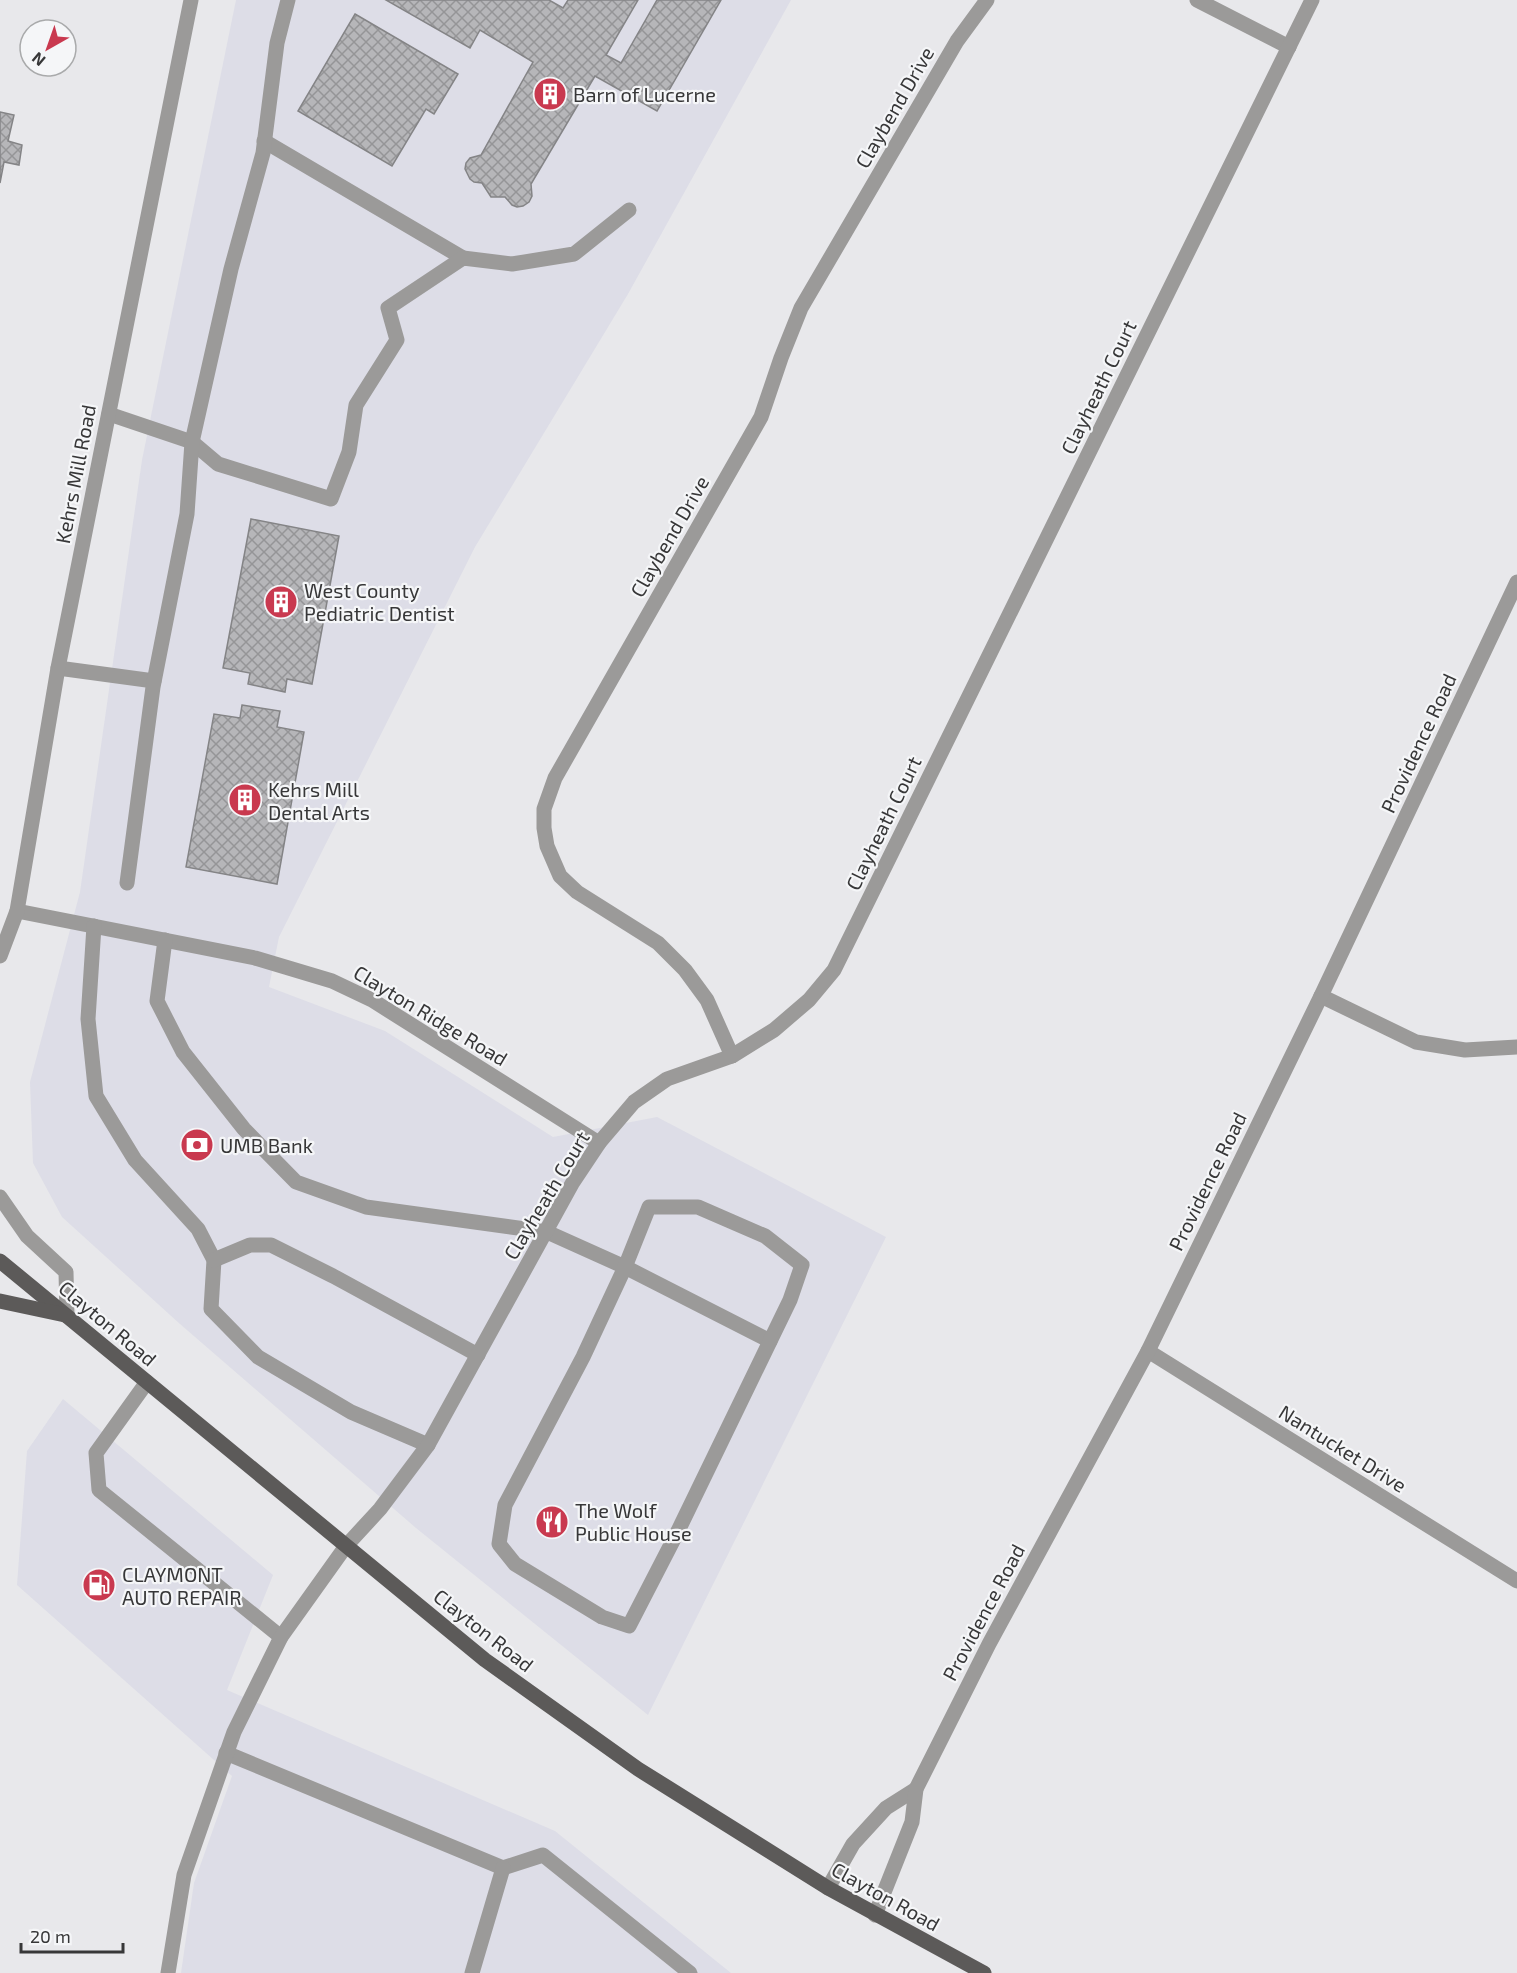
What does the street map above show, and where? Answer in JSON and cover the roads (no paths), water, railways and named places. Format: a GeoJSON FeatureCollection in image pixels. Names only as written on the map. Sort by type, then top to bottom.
{"type":"FeatureCollection","features":[{"type":"Feature","properties":{"kind":"main road","name":"Clayton Road"},"geometry":{"type":"LineString","coordinates":[[0,1261],[485,1660],[628,1762],[828,1888],[984,1973]]}},
{"type":"Feature","properties":{"kind":"main road"},"geometry":{"type":"LineString","coordinates":[[0,1301],[67,1316]]}},
{"type":"Feature","properties":{"kind":"street","name":"Kehrs Mill Road"},"geometry":{"type":"LineString","coordinates":[[0,956],[17,911],[58,668],[191,0]]}},
{"type":"Feature","properties":{"kind":"street"},"geometry":{"type":"LineString","coordinates":[[126,883],[154,681],[187,514],[192,442],[231,269],[263,153],[277,43],[288,0]]}},
{"type":"Feature","properties":{"kind":"street","name":"Claybend Drive"},"geometry":{"type":"LineString","coordinates":[[732,1056],[707,1000],[685,970],[658,944],[577,892],[560,876],[547,846],[544,809],[555,778],[761,417],[801,308],[957,41],[987,0]]}},
{"type":"Feature","properties":{"kind":"street"},"geometry":{"type":"LineString","coordinates":[[1197,0],[1289,47]]}},
{"type":"Feature","properties":{"kind":"street","name":"Clayheath Court"},"geometry":{"type":"LineString","coordinates":[[168,1973],[184,1875],[234,1732],[281,1637],[346,1546],[380,1509],[428,1445],[573,1182],[599,1143],[634,1102],[668,1079],[732,1056],[774,1030],[809,1000],[834,970],[1312,0]]}},
{"type":"Feature","properties":{"kind":"street"},"geometry":{"type":"LineString","coordinates":[[264,141],[463,258],[512,264],[574,254],[630,210]]}},
{"type":"Feature","properties":{"kind":"street"},"geometry":{"type":"LineString","coordinates":[[109,414],[192,442],[218,464],[331,499],[349,452],[356,405],[397,340],[388,308],[463,258]]}},
{"type":"Feature","properties":{"kind":"street","name":"Providence Road"},"geometry":{"type":"LineString","coordinates":[[875,1915],[912,1822],[916,1789],[989,1644],[1148,1351],[1322,996],[1517,582]]}},
{"type":"Feature","properties":{"kind":"street"},"geometry":{"type":"LineString","coordinates":[[58,668],[154,681]]}},
{"type":"Feature","properties":{"kind":"street","name":"Clayton Ridge Road"},"geometry":{"type":"LineString","coordinates":[[17,911],[255,958],[293,968],[342,986],[372,1000],[599,1143]]}},
{"type":"Feature","properties":{"kind":"street"},"geometry":{"type":"LineString","coordinates":[[94,926],[88,1019],[96,1096],[135,1160],[198,1229],[214,1260],[211,1309],[258,1357],[351,1412],[428,1445]]}},
{"type":"Feature","properties":{"kind":"street"},"geometry":{"type":"LineString","coordinates":[[165,940],[157,1001],[183,1052],[244,1129],[296,1182],[366,1207],[547,1232],[626,1268],[770,1341]]}},
{"type":"Feature","properties":{"kind":"street"},"geometry":{"type":"LineString","coordinates":[[1322,996],[1416,1042],[1465,1050],[1517,1047]]}},
{"type":"Feature","properties":{"kind":"street"},"geometry":{"type":"LineString","coordinates":[[0,1197],[27,1236],[66,1272],[67,1316]]}},
{"type":"Feature","properties":{"kind":"street"},"geometry":{"type":"LineString","coordinates":[[649,1207],[699,1207],[765,1236],[802,1265],[790,1300],[678,1531],[629,1626],[602,1617],[515,1564],[499,1544],[506,1505],[583,1357],[626,1268],[649,1207]]}},
{"type":"Feature","properties":{"kind":"street"},"geometry":{"type":"LineString","coordinates":[[214,1260],[250,1245],[271,1245],[478,1355]]}},
{"type":"Feature","properties":{"kind":"street","name":"Nantucket Drive"},"geometry":{"type":"LineString","coordinates":[[1148,1351],[1517,1581]]}},
{"type":"Feature","properties":{"kind":"street"},"geometry":{"type":"LineString","coordinates":[[147,1382],[96,1453],[99,1490],[281,1637]]}},
{"type":"Feature","properties":{"kind":"street"},"geometry":{"type":"LineString","coordinates":[[226,1753],[503,1868],[543,1855],[690,1973]]}},
{"type":"Feature","properties":{"kind":"street"},"geometry":{"type":"LineString","coordinates":[[828,1888],[853,1844],[886,1808],[916,1789]]}},
{"type":"Feature","properties":{"kind":"street"},"geometry":{"type":"LineString","coordinates":[[472,1973],[503,1868]]}},
{"type":"Feature","properties":{"kind":"place","name":"Barn of Lucerne"},"geometry":{"type":"Point","coordinates":[550,94]}},
{"type":"Feature","properties":{"kind":"place","name":"West County Pediatric Dentist"},"geometry":{"type":"Point","coordinates":[281,602]}},
{"type":"Feature","properties":{"kind":"place","name":"Kehrs Mill Dental Arts"},"geometry":{"type":"Point","coordinates":[245,800]}},
{"type":"Feature","properties":{"kind":"place","name":"UMB Bank"},"geometry":{"type":"Point","coordinates":[197,1145]}},
{"type":"Feature","properties":{"kind":"place","name":"The Wolf Public House"},"geometry":{"type":"Point","coordinates":[552,1522]}},
{"type":"Feature","properties":{"kind":"place","name":"CLAYMONT AUTO REPAIR"},"geometry":{"type":"Point","coordinates":[99,1585]}}]}
